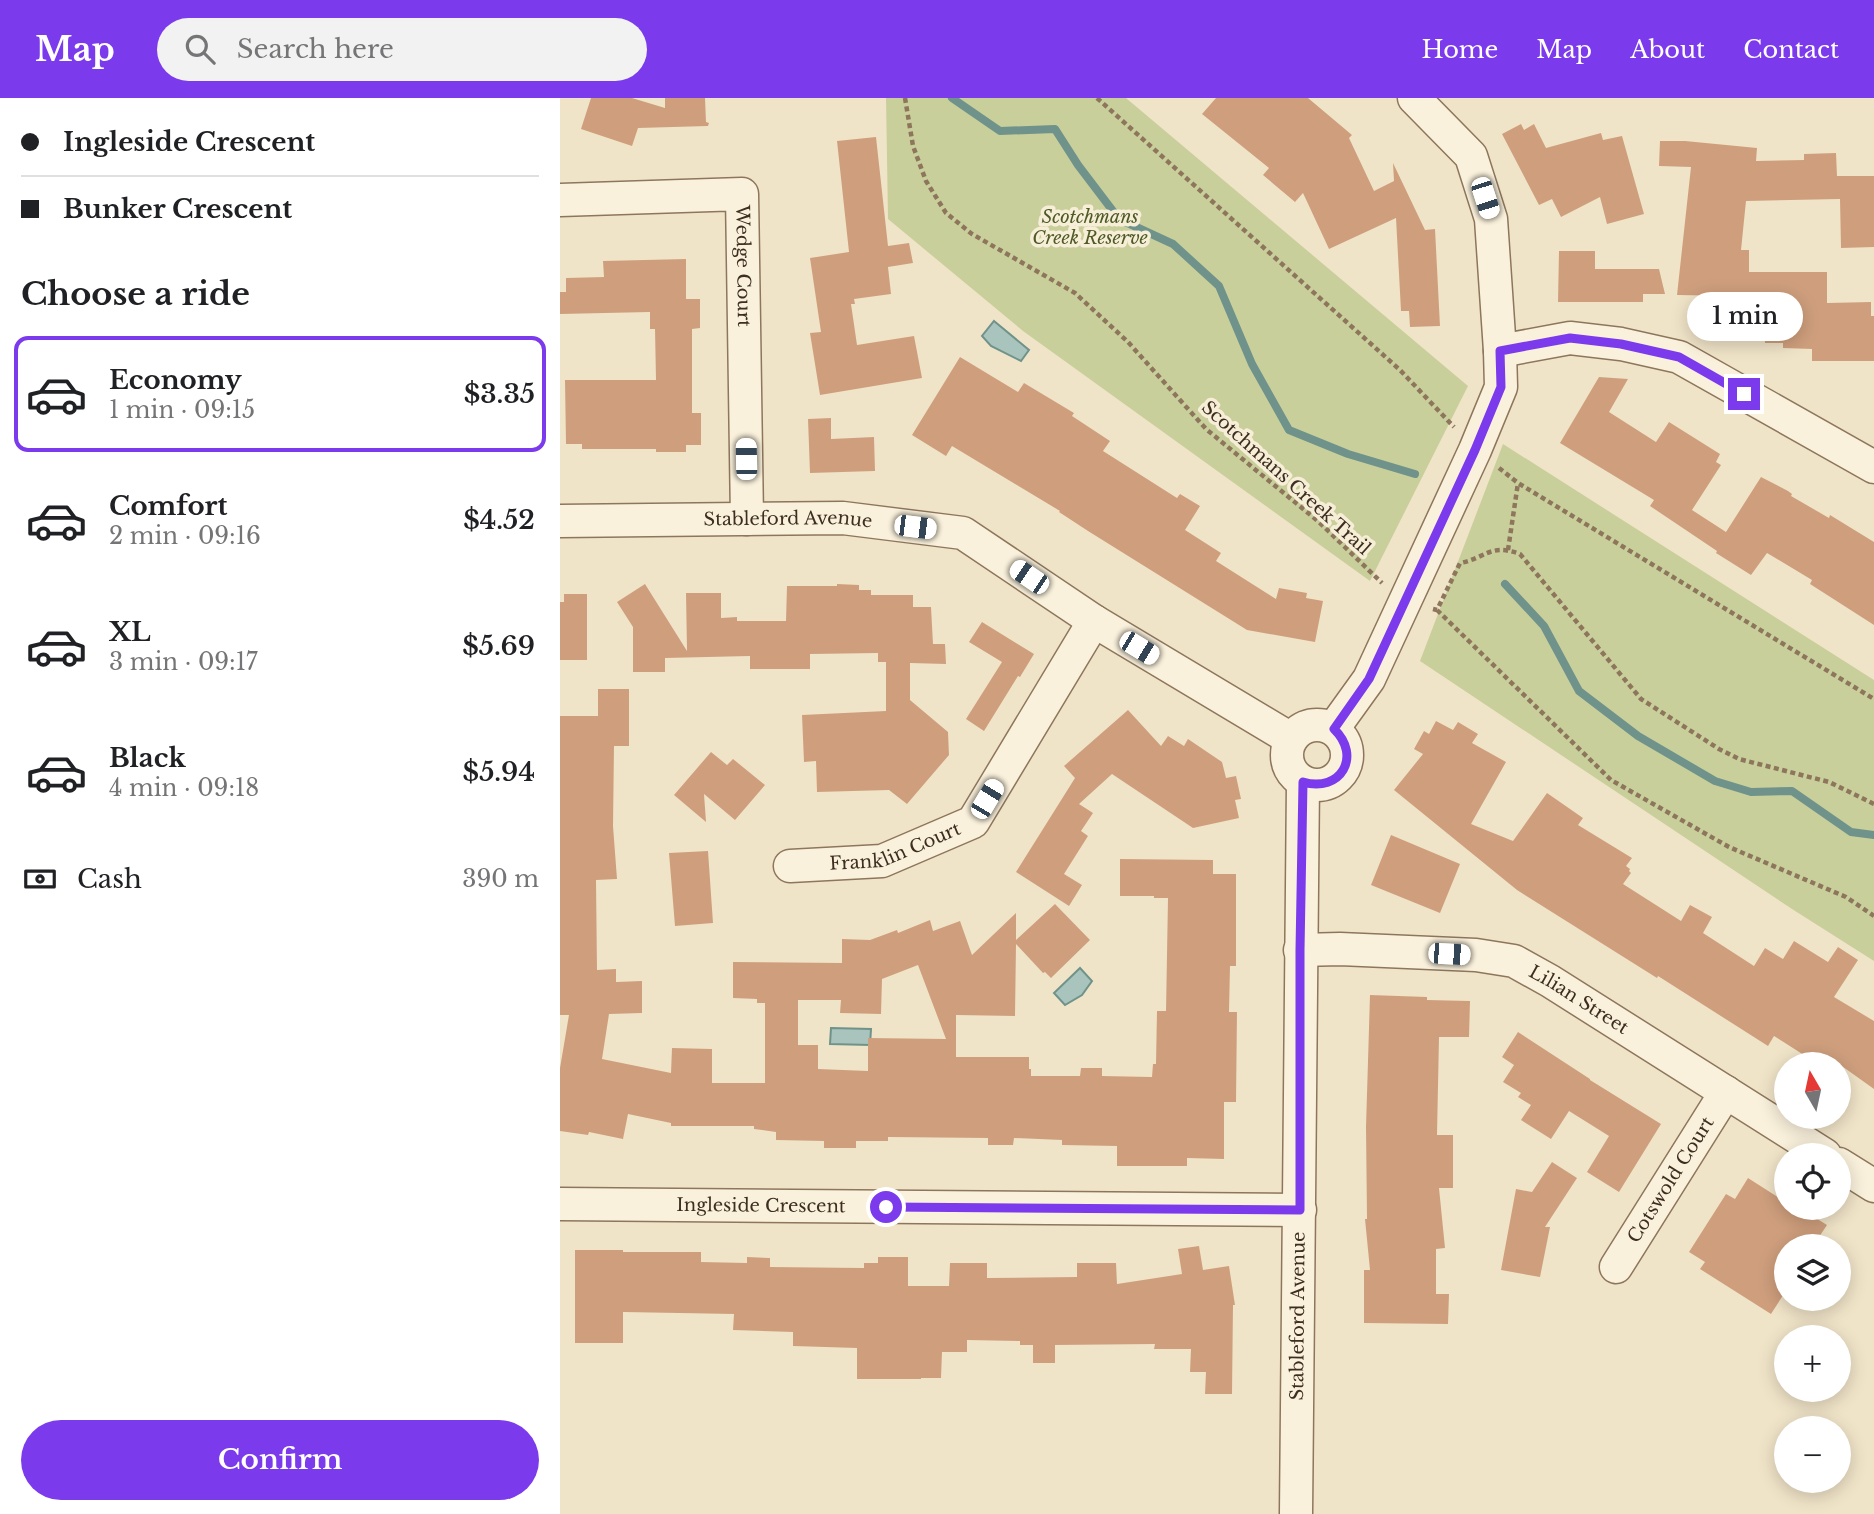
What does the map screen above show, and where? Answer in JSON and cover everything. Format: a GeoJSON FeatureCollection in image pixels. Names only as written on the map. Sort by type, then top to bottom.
{"type":"FeatureCollection","features":[{"type":"Feature","properties":{"kind":"street"},"geometry":{"type":"LineString","coordinates":[[1334,729],[1369,679],[1475,450],[1501,387],[1491,219],[1471,156],[1415,98]]}},
{"type":"Feature","properties":{"kind":"street","name":"Wedge Court"},"geometry":{"type":"LineString","coordinates":[[560,200],[743,194],[747,519]]}},
{"type":"Feature","properties":{"kind":"street"},"geometry":{"type":"LineString","coordinates":[[1500,351],[1570,338],[1621,344],[1679,357],[1874,467]]}},
{"type":"Feature","properties":{"kind":"street","name":"Stableford Avenue"},"geometry":{"type":"LineString","coordinates":[[560,521],[843,518],[964,533],[1094,621],[1291,739]]}},
{"type":"Feature","properties":{"kind":"street","name":"Franklin Court"},"geometry":{"type":"LineString","coordinates":[[790,866],[882,861],[974,821],[1094,621]]}},
{"type":"Feature","properties":{"kind":"street"},"geometry":{"type":"LineString","coordinates":[[1318,724],[1334,729],[1346,745],[1348,756],[1341,772],[1334,780],[1324,784],[1303,782],[1289,766],[1287,757],[1291,739],[1307,726],[1318,724]]}},
{"type":"Feature","properties":{"kind":"street","name":"Stableford Avenue"},"geometry":{"type":"LineString","coordinates":[[1296,1514],[1303,782]]}},
{"type":"Feature","properties":{"kind":"street","name":"Lilian Street"},"geometry":{"type":"LineString","coordinates":[[1300,950],[1340,949],[1476,955],[1514,961],[1806,1143]]}},
{"type":"Feature","properties":{"kind":"street","name":"Cotswold Court"},"geometry":{"type":"LineString","coordinates":[[1616,1268],[1726,1092]]}},
{"type":"Feature","properties":{"kind":"street"},"geometry":{"type":"LineString","coordinates":[[1851,1172],[1874,1186]]}},
{"type":"Feature","properties":{"kind":"street","name":"Ingleside Crescent"},"geometry":{"type":"LineString","coordinates":[[560,1204],[1300,1210]]}},
{"type":"Feature","properties":{"kind":"path","name":"Scotchmans Creek Trail"},"geometry":{"type":"LineString","coordinates":[[905,98],[913,146],[926,181],[946,213],[972,234],[1076,293],[1128,342],[1206,429],[1319,522],[1376,579],[1406,598],[1437,610]]}},
{"type":"Feature","properties":{"kind":"path"},"geometry":{"type":"LineString","coordinates":[[1508,550],[1518,483]]}},
{"type":"Feature","properties":{"kind":"path"},"geometry":{"type":"LineString","coordinates":[[1874,804],[1829,782],[1739,760],[1718,750],[1641,699],[1520,554],[1508,550],[1494,550],[1460,563],[1437,610],[1611,780],[1728,847],[1846,897],[1874,916]]}},
{"type":"Feature","properties":{"kind":"green space","name":"Scotchmans Creek Reserve"},"geometry":{"type":"Polygon","coordinates":[[[886,98],[1126,98],[1468,386],[1370,581],[1023,331],[888,219],[886,98]]]}},
{"type":"Feature","properties":{"kind":"green space"},"geometry":{"type":"Polygon","coordinates":[[[1503,444],[1874,680],[1874,961],[1420,661],[1503,444]]]}},
{"type":"Feature","properties":{"kind":"water"},"geometry":{"type":"Polygon","coordinates":[[[994,321],[1029,350],[1021,361],[991,346],[982,336],[994,321]]]}},
{"type":"Feature","properties":{"kind":"water"},"geometry":{"type":"Polygon","coordinates":[[[1080,968],[1092,981],[1082,995],[1065,1005],[1054,993],[1080,968]]]}},
{"type":"Feature","properties":{"kind":"water"},"geometry":{"type":"Polygon","coordinates":[[[831,1028],[871,1029],[870,1045],[830,1044],[831,1028]]]}},
{"type":"Feature","properties":{"kind":"building"},"geometry":{"type":"Polygon","coordinates":[[[591,98],[632,98],[665,108],[665,98],[705,98],[706,122],[709,123],[708,126],[638,128],[632,146],[581,129],[591,98]]]}},
{"type":"Feature","properties":{"kind":"building"},"geometry":{"type":"Polygon","coordinates":[[[1216,98],[1308,98],[1352,135],[1349,138],[1374,191],[1394,181],[1393,163],[1425,230],[1435,229],[1440,326],[1410,327],[1409,311],[1401,311],[1396,218],[1329,249],[1303,193],[1295,202],[1263,175],[1269,168],[1202,114],[1216,98]]]}},
{"type":"Feature","properties":{"kind":"building"},"geometry":{"type":"Polygon","coordinates":[[[1521,124],[1524,130],[1534,124],[1546,148],[1601,133],[1603,140],[1622,136],[1644,214],[1607,224],[1600,197],[1561,217],[1552,199],[1539,205],[1502,134],[1521,124]]]}},
{"type":"Feature","properties":{"kind":"building"},"geometry":{"type":"Polygon","coordinates":[[[876,137],[888,246],[909,243],[913,263],[888,267],[891,294],[854,299],[855,304],[851,304],[857,345],[914,336],[922,378],[820,395],[810,333],[821,332],[810,258],[849,252],[837,141],[876,137]]]}},
{"type":"Feature","properties":{"kind":"building"},"geometry":{"type":"Polygon","coordinates":[[[1660,141],[1757,148],[1756,161],[1804,160],[1804,154],[1836,153],[1837,176],[1874,176],[1874,247],[1841,248],[1840,199],[1746,201],[1741,250],[1749,250],[1749,272],[1827,272],[1827,303],[1871,302],[1871,316],[1874,316],[1874,361],[1812,361],[1812,349],[1783,348],[1783,343],[1765,343],[1765,317],[1737,316],[1737,296],[1677,295],[1691,167],[1659,166],[1660,141]]]}},
{"type":"Feature","properties":{"kind":"building"},"geometry":{"type":"Polygon","coordinates":[[[1559,251],[1595,251],[1595,269],[1659,269],[1665,294],[1643,294],[1643,302],[1558,302],[1559,251]]]}},
{"type":"Feature","properties":{"kind":"building"},"geometry":{"type":"Polygon","coordinates":[[[686,259],[686,299],[700,299],[700,328],[692,329],[692,413],[701,413],[701,445],[686,445],[686,452],[656,452],[656,449],[582,449],[582,444],[566,444],[565,380],[656,380],[655,329],[650,329],[650,312],[560,314],[560,292],[566,292],[566,278],[604,277],[603,261],[686,259]]]}},
{"type":"Feature","properties":{"kind":"building"},"geometry":{"type":"Polygon","coordinates":[[[960,357],[1018,392],[1024,383],[1074,413],[1072,416],[1110,441],[1103,451],[1177,498],[1180,494],[1200,506],[1185,530],[1221,553],[1216,561],[1276,599],[1279,588],[1307,593],[1306,598],[1323,601],[1315,642],[1247,630],[952,446],[946,456],[912,435],[960,357]]]}},
{"type":"Feature","properties":{"kind":"building"},"geometry":{"type":"Polygon","coordinates":[[[1599,377],[1628,379],[1609,412],[1656,442],[1669,422],[1720,454],[1716,462],[1721,465],[1692,510],[1726,532],[1761,477],[1874,542],[1874,625],[1810,584],[1812,580],[1767,553],[1751,575],[1650,506],[1654,500],[1560,443],[1599,377]]]}},
{"type":"Feature","properties":{"kind":"building"},"geometry":{"type":"Polygon","coordinates":[[[831,418],[831,439],[874,437],[875,471],[810,473],[808,419],[831,418]]]}},
{"type":"Feature","properties":{"kind":"building"},"geometry":{"type":"Polygon","coordinates":[[[645,584],[687,651],[686,593],[721,593],[721,618],[737,617],[737,621],[786,621],[787,586],[859,585],[859,590],[871,590],[871,595],[913,595],[913,607],[931,607],[933,644],[945,644],[946,664],[910,663],[910,700],[948,732],[949,755],[907,804],[889,790],[817,792],[816,761],[804,762],[802,715],[886,711],[886,662],[878,662],[878,653],[810,654],[810,669],[750,669],[750,656],[665,658],[665,672],[633,672],[633,627],[617,602],[645,584]]]}},
{"type":"Feature","properties":{"kind":"building"},"geometry":{"type":"Polygon","coordinates":[[[564,594],[587,594],[587,660],[560,660],[560,602],[564,602],[564,594]]]}},
{"type":"Feature","properties":{"kind":"building"},"geometry":{"type":"Polygon","coordinates":[[[982,622],[1034,654],[984,731],[966,719],[1002,662],[969,642],[982,622]]]}},
{"type":"Feature","properties":{"kind":"building"},"geometry":{"type":"Polygon","coordinates":[[[598,689],[629,689],[629,746],[614,746],[613,826],[617,879],[596,880],[597,970],[616,969],[616,982],[642,981],[642,1013],[609,1014],[602,1059],[671,1073],[672,1048],[712,1049],[712,1083],[765,1083],[765,1003],[757,1003],[757,999],[733,998],[733,962],[842,963],[842,939],[870,940],[897,930],[898,933],[930,920],[933,931],[960,921],[972,955],[1016,913],[1016,940],[1055,904],[1090,940],[1051,978],[1016,944],[1015,1016],[956,1015],[956,1057],[1029,1057],[1031,1076],[1080,1076],[1081,1068],[1102,1068],[1102,1076],[1152,1077],[1153,1064],[1156,1064],[1157,1011],[1166,1011],[1168,898],[1120,896],[1120,859],[1213,860],[1213,874],[1236,874],[1236,966],[1230,966],[1229,1012],[1237,1012],[1236,1102],[1224,1102],[1224,1159],[1187,1158],[1187,1166],[1117,1166],[1117,1146],[1062,1145],[1062,1140],[1014,1138],[1013,1145],[988,1145],[988,1138],[888,1137],[888,1141],[856,1141],[856,1148],[824,1148],[824,1141],[776,1140],[776,1132],[754,1129],[754,1126],[671,1126],[671,1123],[628,1114],[623,1139],[589,1132],[588,1135],[560,1131],[560,1068],[569,1015],[560,1015],[560,716],[598,716],[598,689]],[[918,965],[882,979],[881,1014],[840,1013],[841,1000],[798,1000],[798,1045],[818,1045],[818,1069],[868,1071],[868,1038],[946,1039],[918,965]]]}},
{"type":"Feature","properties":{"kind":"building"},"geometry":{"type":"Polygon","coordinates":[[[1128,710],[1161,746],[1168,736],[1184,746],[1188,739],[1222,762],[1226,778],[1236,776],[1241,799],[1235,800],[1239,818],[1193,828],[1112,774],[1079,804],[1093,813],[1081,831],[1088,836],[1064,874],[1082,885],[1069,906],[1016,872],[1075,778],[1064,766],[1128,710]]]}},
{"type":"Feature","properties":{"kind":"building"},"geometry":{"type":"Polygon","coordinates":[[[1436,721],[1453,730],[1458,722],[1478,734],[1472,743],[1506,762],[1471,824],[1513,841],[1547,793],[1583,818],[1578,825],[1632,858],[1626,866],[1631,873],[1623,884],[1681,921],[1690,905],[1712,917],[1703,933],[1754,966],[1765,948],[1783,959],[1794,941],[1828,962],[1838,947],[1858,960],[1834,997],[1874,1021],[1874,1089],[1852,1073],[1852,1052],[1799,1052],[1774,1036],[1768,1046],[1517,890],[1394,790],[1423,754],[1414,749],[1424,731],[1429,734],[1436,721]]]}},
{"type":"Feature","properties":{"kind":"building"},"geometry":{"type":"Polygon","coordinates":[[[711,752],[727,765],[733,759],[765,785],[735,820],[704,794],[706,822],[674,795],[711,752]]]}},
{"type":"Feature","properties":{"kind":"building"},"geometry":{"type":"Polygon","coordinates":[[[1391,835],[1460,864],[1440,913],[1371,885],[1391,835]]]}},
{"type":"Feature","properties":{"kind":"building"},"geometry":{"type":"Polygon","coordinates":[[[708,851],[713,923],[675,926],[669,853],[708,851]]]}},
{"type":"Feature","properties":{"kind":"building"},"geometry":{"type":"Polygon","coordinates":[[[1370,995],[1470,1001],[1469,1037],[1439,1037],[1437,1135],[1453,1135],[1453,1188],[1439,1188],[1445,1248],[1436,1249],[1436,1294],[1449,1294],[1448,1324],[1364,1323],[1364,1270],[1370,1270],[1365,1219],[1370,995]]]}},
{"type":"Feature","properties":{"kind":"building"},"geometry":{"type":"Polygon","coordinates":[[[1518,1032],[1661,1124],[1619,1192],[1587,1172],[1609,1136],[1569,1111],[1551,1139],[1521,1120],[1531,1105],[1518,1097],[1521,1093],[1503,1082],[1514,1065],[1502,1057],[1518,1032]]]}},
{"type":"Feature","properties":{"kind":"building"},"geometry":{"type":"Polygon","coordinates":[[[1552,1162],[1577,1178],[1545,1227],[1550,1227],[1540,1277],[1501,1270],[1516,1189],[1532,1192],[1552,1162]]]}},
{"type":"Feature","properties":{"kind":"building"},"geometry":{"type":"Polygon","coordinates":[[[1748,1178],[1774,1195],[1774,1220],[1819,1220],[1827,1225],[1821,1234],[1774,1234],[1774,1309],[1771,1314],[1700,1269],[1705,1262],[1689,1252],[1726,1194],[1735,1199],[1748,1178]]]}},
{"type":"Feature","properties":{"kind":"building"},"geometry":{"type":"Polygon","coordinates":[[[1199,1246],[1203,1270],[1229,1266],[1235,1305],[1232,1394],[1205,1394],[1206,1372],[1190,1372],[1191,1349],[1154,1349],[1155,1344],[1055,1345],[1055,1363],[1033,1363],[1033,1345],[1020,1345],[1020,1341],[967,1340],[967,1352],[942,1352],[941,1378],[857,1379],[857,1348],[793,1346],[793,1332],[733,1330],[734,1314],[623,1312],[623,1343],[575,1343],[575,1250],[701,1252],[701,1262],[747,1263],[747,1257],[770,1258],[770,1267],[864,1268],[864,1263],[878,1263],[878,1257],[908,1257],[908,1286],[949,1286],[950,1263],[987,1263],[987,1278],[1077,1277],[1077,1263],[1116,1263],[1117,1284],[1182,1274],[1178,1249],[1199,1246]]]}},
{"type":"Feature","properties":{"kind":"waterway"},"geometry":{"type":"LineString","coordinates":[[952,98],[1000,131],[1055,129],[1078,165],[1119,219],[1173,244],[1219,286],[1252,364],[1289,430],[1348,454],[1415,474]]}},
{"type":"Feature","properties":{"kind":"waterway"},"geometry":{"type":"LineString","coordinates":[[1505,584],[1544,626],[1579,691],[1638,736],[1715,781],[1751,792],[1792,791],[1851,832],[1874,835]]}},
{"type":"Feature","properties":{"kind":"route"},"geometry":{"type":"LineString","coordinates":[[886,1207],[1300,1210],[1303,782],[1314,785],[1334,780],[1346,763],[1346,745],[1334,729],[1369,679],[1475,450],[1501,387],[1500,351],[1570,338],[1621,344],[1679,357],[1744,394]]}}]}
